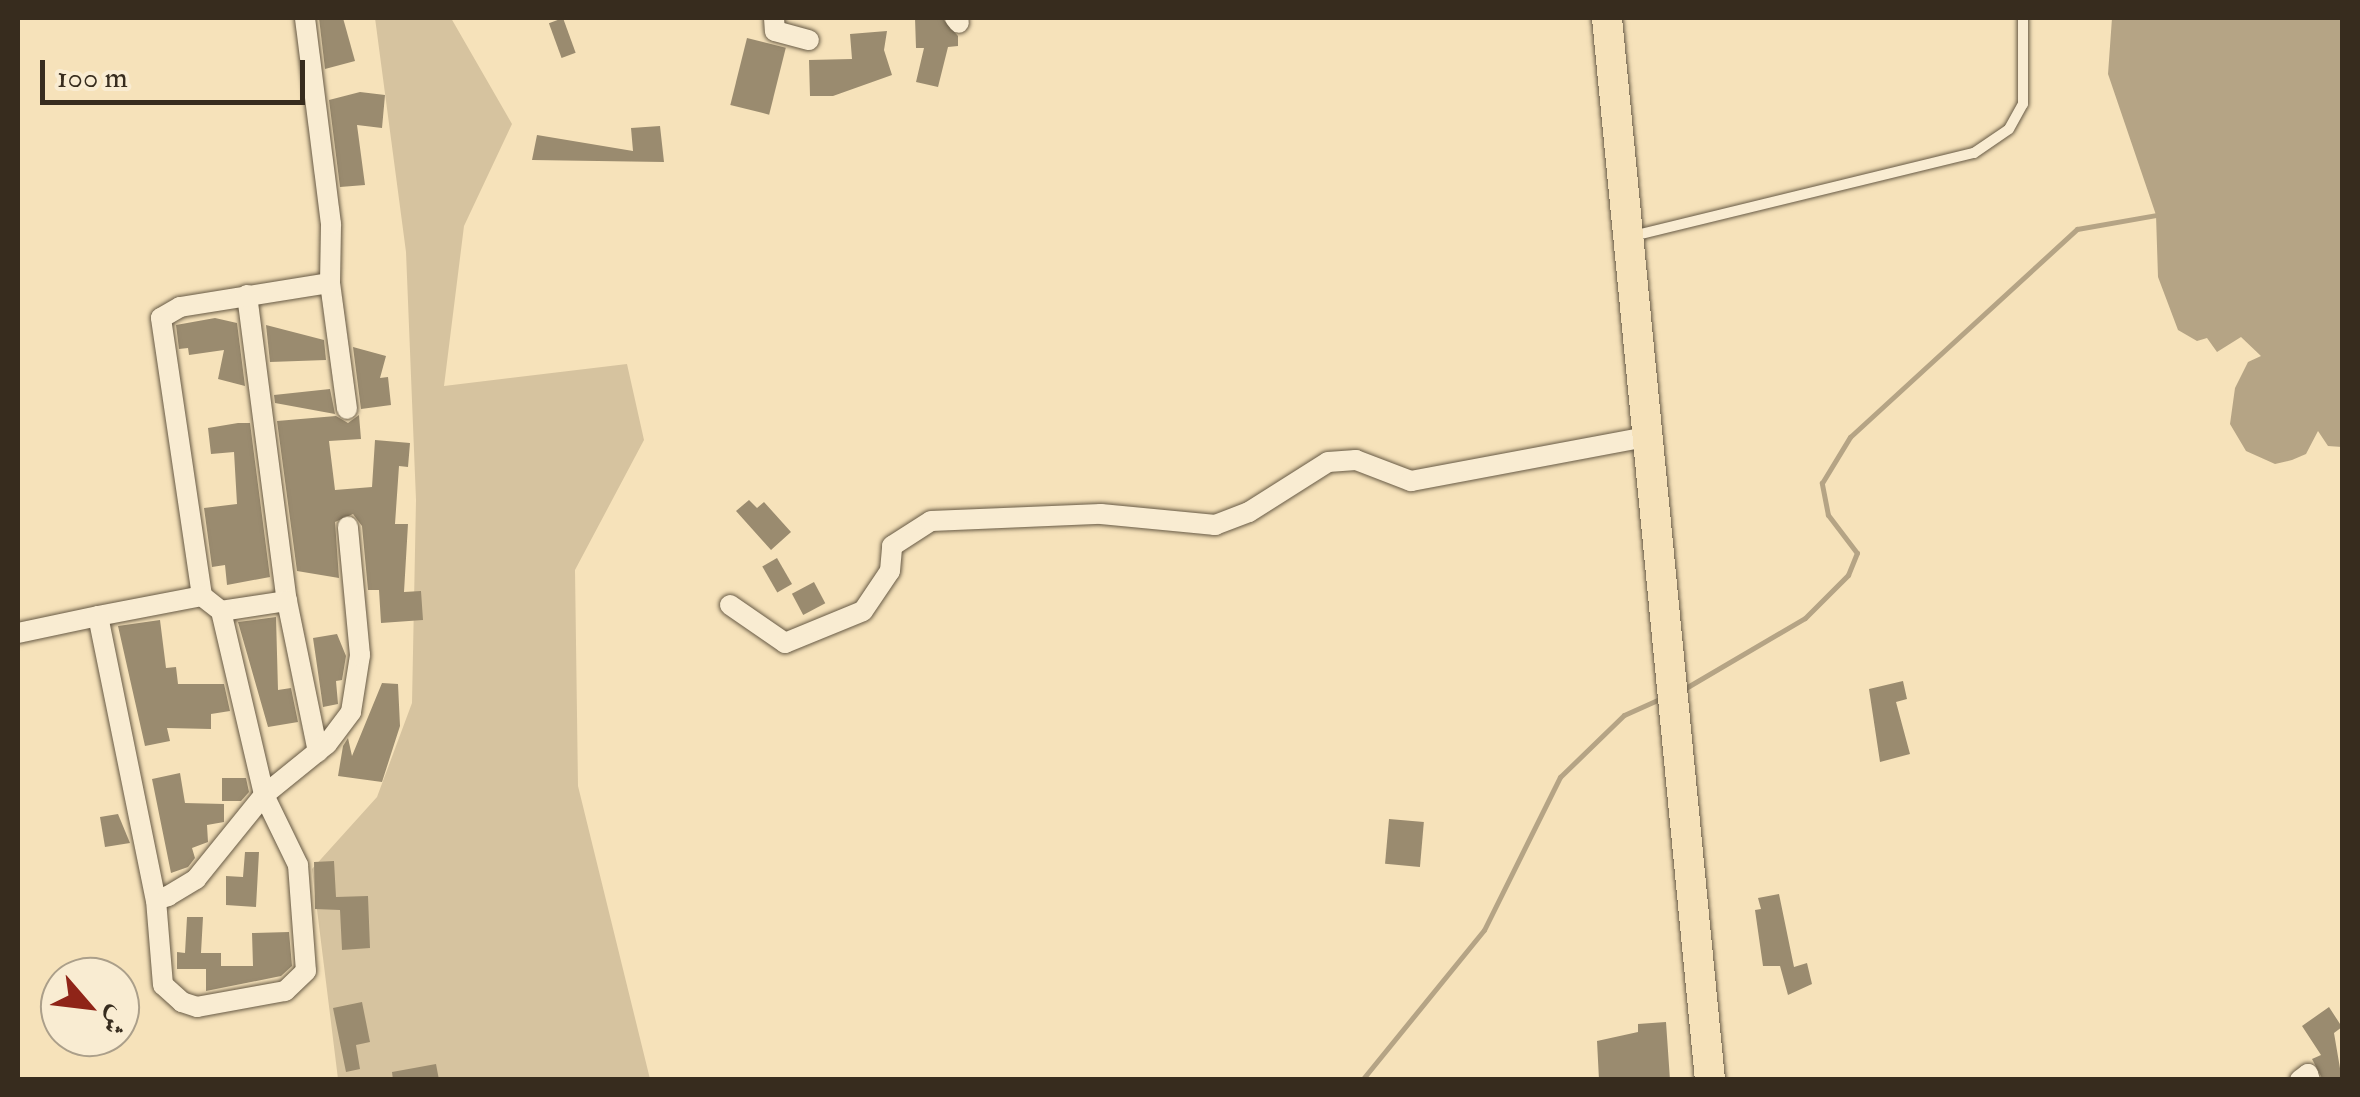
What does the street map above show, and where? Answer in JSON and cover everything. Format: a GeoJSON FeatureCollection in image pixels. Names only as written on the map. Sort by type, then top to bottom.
{"type":"FeatureCollection","features":[{"type":"Feature","properties":{"kind":"main road"},"geometry":{"type":"LineString","coordinates":[[1607,18],[1651,436],[1667,684],[1710,1080]]}},
{"type":"Feature","properties":{"kind":"street"},"geometry":{"type":"LineString","coordinates":[[305,18],[331,224],[330,283],[347,408]]}},
{"type":"Feature","properties":{"kind":"street"},"geometry":{"type":"LineString","coordinates":[[774,18],[775,31],[809,40]]}},
{"type":"Feature","properties":{"kind":"street"},"geometry":{"type":"LineString","coordinates":[[98,616],[156,900],[158,963],[170,996],[197,1007],[285,991],[300,980],[308,943],[298,865],[264,795],[221,612],[202,596],[159,328],[168,311],[330,283]]}},
{"type":"Feature","properties":{"kind":"street"},"geometry":{"type":"LineString","coordinates":[[247,295],[288,601],[318,752]]}},
{"type":"Feature","properties":{"kind":"street"},"geometry":{"type":"LineString","coordinates":[[730,605],[785,642],[863,611],[890,572],[892,546],[932,521],[1102,514],[1214,526],[1249,512],[1328,462],[1356,460],[1411,481],[1651,436]]}},
{"type":"Feature","properties":{"kind":"street"},"geometry":{"type":"LineString","coordinates":[[156,900],[196,879],[264,795],[318,752],[357,694],[360,655],[348,527]]}},
{"type":"Feature","properties":{"kind":"street"},"geometry":{"type":"LineString","coordinates":[[18,633],[202,596]]}},
{"type":"Feature","properties":{"kind":"street"},"geometry":{"type":"LineString","coordinates":[[221,612],[288,601]]}},
{"type":"Feature","properties":{"kind":"street"},"geometry":{"type":"LineString","coordinates":[[2300,1080],[2308,1074],[2310,1080]]}},
{"type":"Feature","properties":{"kind":"lane"},"geometry":{"type":"LineString","coordinates":[[1630,236],[1974,153],[2010,129],[2023,104],[2024,18]]}},
{"type":"Feature","properties":{"kind":"shaded area"},"geometry":{"type":"Polygon","coordinates":[[[375,18],[451,18],[512,124],[464,226],[444,386],[627,364],[644,440],[575,570],[578,786],[650,1079],[338,1079],[312,869],[377,797],[412,703],[416,500],[406,252],[375,18]]]}},
{"type":"Feature","properties":{"kind":"shaded area"},"geometry":{"type":"Polygon","coordinates":[[[2112,18],[2342,18],[2342,447],[2328,446],[2318,431],[2306,454],[2292,460],[2275,464],[2246,451],[2230,424],[2235,388],[2248,362],[2261,356],[2241,337],[2217,352],[2207,338],[2197,341],[2178,330],[2158,277],[2156,215],[2108,74],[2112,18]]]}},
{"type":"Feature","properties":{"kind":"building"},"geometry":{"type":"Polygon","coordinates":[[[319,18],[343,18],[355,61],[325,69],[319,18]]]}},
{"type":"Feature","properties":{"kind":"building"},"geometry":{"type":"Polygon","coordinates":[[[563,18],[576,53],[562,58],[549,23],[563,18]]]}},
{"type":"Feature","properties":{"kind":"building"},"geometry":{"type":"Polygon","coordinates":[[[915,18],[942,18],[958,36],[958,46],[948,47],[938,87],[916,82],[924,48],[916,48],[915,18]]]}},
{"type":"Feature","properties":{"kind":"building"},"geometry":{"type":"Polygon","coordinates":[[[887,31],[884,50],[892,75],[833,96],[810,96],[809,60],[852,59],[850,34],[887,31]]]}},
{"type":"Feature","properties":{"kind":"building"},"geometry":{"type":"Polygon","coordinates":[[[747,38],[786,48],[769,115],[730,105],[747,38]]]}},
{"type":"Feature","properties":{"kind":"building"},"geometry":{"type":"Polygon","coordinates":[[[360,92],[385,95],[382,128],[357,125],[365,185],[340,187],[329,100],[360,92]]]}},
{"type":"Feature","properties":{"kind":"building"},"geometry":{"type":"Polygon","coordinates":[[[660,126],[664,162],[532,160],[537,135],[633,151],[631,128],[660,126]]]}},
{"type":"Feature","properties":{"kind":"building"},"geometry":{"type":"Polygon","coordinates":[[[215,318],[237,323],[245,386],[218,379],[224,350],[189,355],[188,348],[179,349],[176,325],[215,318]]]}},
{"type":"Feature","properties":{"kind":"building"},"geometry":{"type":"Polygon","coordinates":[[[266,325],[324,340],[326,360],[270,362],[266,325]]]}},
{"type":"Feature","properties":{"kind":"building"},"geometry":{"type":"Polygon","coordinates":[[[353,347],[386,356],[380,378],[388,377],[391,405],[361,409],[353,347]]]}},
{"type":"Feature","properties":{"kind":"building"},"geometry":{"type":"Polygon","coordinates":[[[330,389],[335,414],[275,403],[274,395],[330,389]]]}},
{"type":"Feature","properties":{"kind":"building"},"geometry":{"type":"Polygon","coordinates":[[[359,415],[361,439],[329,441],[335,490],[372,487],[375,440],[410,443],[408,467],[399,466],[395,524],[408,524],[404,592],[421,591],[423,620],[381,623],[379,590],[368,590],[362,526],[353,514],[335,522],[339,578],[297,571],[277,421],[336,416],[348,423],[359,415]]]}},
{"type":"Feature","properties":{"kind":"building"},"geometry":{"type":"Polygon","coordinates":[[[250,423],[270,577],[227,585],[225,565],[212,567],[204,508],[237,504],[234,452],[211,454],[208,428],[250,423]]]}},
{"type":"Feature","properties":{"kind":"building"},"geometry":{"type":"Polygon","coordinates":[[[749,500],[757,508],[764,502],[791,532],[771,550],[736,511],[749,500]]]}},
{"type":"Feature","properties":{"kind":"building"},"geometry":{"type":"Polygon","coordinates":[[[777,558],[792,584],[777,592],[762,566],[777,558]]]}},
{"type":"Feature","properties":{"kind":"building"},"geometry":{"type":"Polygon","coordinates":[[[814,582],[825,603],[803,615],[792,594],[814,582]]]}},
{"type":"Feature","properties":{"kind":"building"},"geometry":{"type":"Polygon","coordinates":[[[276,617],[278,690],[291,688],[298,722],[268,727],[238,622],[276,617]]]}},
{"type":"Feature","properties":{"kind":"building"},"geometry":{"type":"Polygon","coordinates":[[[160,620],[166,668],[176,667],[178,684],[224,684],[230,711],[211,714],[211,729],[167,728],[170,741],[145,746],[118,626],[160,620]]]}},
{"type":"Feature","properties":{"kind":"building"},"geometry":{"type":"Polygon","coordinates":[[[337,634],[346,656],[342,680],[336,681],[338,704],[323,707],[313,638],[337,634]]]}},
{"type":"Feature","properties":{"kind":"building"},"geometry":{"type":"Polygon","coordinates":[[[1903,681],[1907,699],[1896,702],[1910,754],[1880,762],[1869,689],[1903,681]]]}},
{"type":"Feature","properties":{"kind":"building"},"geometry":{"type":"Polygon","coordinates":[[[382,683],[398,684],[400,726],[382,782],[338,776],[343,746],[348,738],[352,756],[382,683]]]}},
{"type":"Feature","properties":{"kind":"building"},"geometry":{"type":"Polygon","coordinates":[[[180,773],[185,803],[224,804],[224,822],[207,825],[208,842],[192,848],[195,858],[188,867],[171,873],[152,779],[180,773]]]}},
{"type":"Feature","properties":{"kind":"building"},"geometry":{"type":"Polygon","coordinates":[[[222,778],[246,778],[249,792],[241,801],[222,801],[222,778]]]}},
{"type":"Feature","properties":{"kind":"building"},"geometry":{"type":"Polygon","coordinates":[[[118,814],[130,843],[105,847],[100,817],[118,814]]]}},
{"type":"Feature","properties":{"kind":"building"},"geometry":{"type":"Polygon","coordinates":[[[1389,819],[1424,822],[1420,867],[1385,864],[1389,819]]]}},
{"type":"Feature","properties":{"kind":"building"},"geometry":{"type":"Polygon","coordinates":[[[245,852],[259,852],[256,907],[226,905],[226,876],[243,877],[245,852]]]}},
{"type":"Feature","properties":{"kind":"building"},"geometry":{"type":"Polygon","coordinates":[[[334,861],[336,897],[368,896],[370,948],[342,950],[340,910],[315,909],[314,862],[334,861]]]}},
{"type":"Feature","properties":{"kind":"building"},"geometry":{"type":"Polygon","coordinates":[[[1779,894],[1794,967],[1807,963],[1812,984],[1788,995],[1780,966],[1763,966],[1755,910],[1761,909],[1758,898],[1779,894]]]}},
{"type":"Feature","properties":{"kind":"building"},"geometry":{"type":"Polygon","coordinates":[[[187,917],[203,917],[201,953],[221,953],[221,966],[253,966],[252,933],[289,932],[292,966],[281,976],[206,991],[206,969],[177,969],[177,952],[185,953],[187,917]]]}},
{"type":"Feature","properties":{"kind":"building"},"geometry":{"type":"Polygon","coordinates":[[[362,1002],[370,1042],[356,1045],[360,1069],[346,1072],[333,1008],[362,1002]]]}},
{"type":"Feature","properties":{"kind":"building"},"geometry":{"type":"Polygon","coordinates":[[[2329,1007],[2342,1027],[2334,1033],[2342,1080],[2323,1080],[2312,1059],[2321,1055],[2302,1026],[2329,1007]]]}},
{"type":"Feature","properties":{"kind":"building"},"geometry":{"type":"Polygon","coordinates":[[[1666,1022],[1670,1080],[1599,1080],[1597,1041],[1638,1032],[1638,1024],[1666,1022]]]}},
{"type":"Feature","properties":{"kind":"building"},"geometry":{"type":"Polygon","coordinates":[[[436,1064],[439,1080],[393,1080],[392,1072],[436,1064]]]}},
{"type":"Feature","properties":{"kind":"waterway"},"geometry":{"type":"LineString","coordinates":[[1684,689],[1805,618],[1848,575],[1857,553],[1828,515],[1822,483],[1850,437],[2077,229],[2156,215]]}},
{"type":"Feature","properties":{"kind":"waterway"},"geometry":{"type":"LineString","coordinates":[[1362,1080],[1484,930],[1560,777],[1624,715],[1664,697]]}}]}
